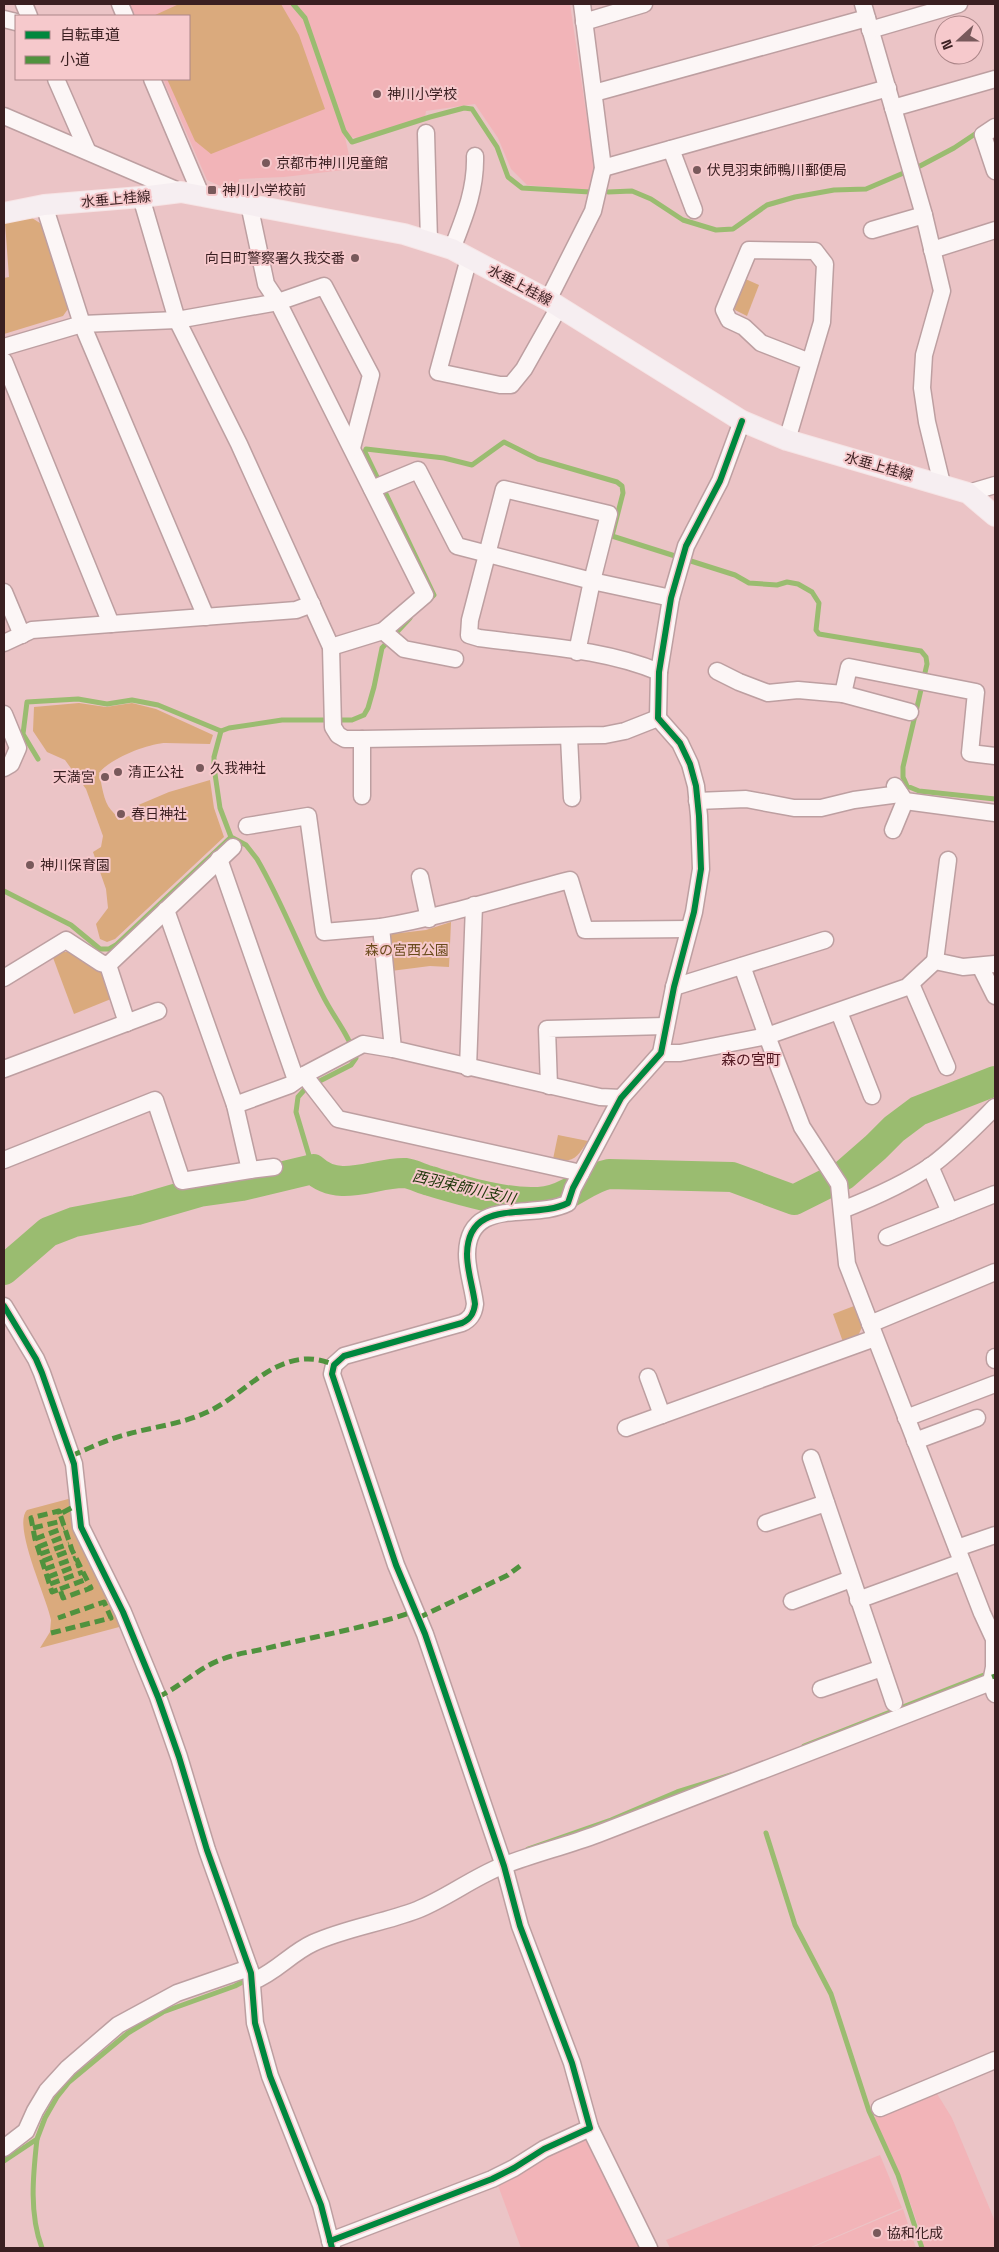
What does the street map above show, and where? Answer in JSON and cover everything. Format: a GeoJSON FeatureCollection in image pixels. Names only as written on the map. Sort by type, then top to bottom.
{"type":"FeatureCollection","features":[{"type":"Feature","properties":{"kind":"main road","name":"水垂上桂線"},"geometry":{"type":"LineString","coordinates":[[4,213],[44,205],[181,192],[404,234],[429,241],[461,254],[554,303],[742,421],[787,440],[968,493],[995,516]]}},
{"type":"Feature","properties":{"kind":"street"},"geometry":{"type":"LineString","coordinates":[[475,156],[472,197],[438,372],[500,385],[512,385],[524,369],[593,211],[603,168],[582,4]]}},
{"type":"Feature","properties":{"kind":"street"},"geometry":{"type":"LineString","coordinates":[[584,22],[644,4]]}},
{"type":"Feature","properties":{"kind":"street"},"geometry":{"type":"LineString","coordinates":[[594,93],[866,17],[959,4]]}},
{"type":"Feature","properties":{"kind":"street"},"geometry":{"type":"LineString","coordinates":[[866,17],[924,215],[942,291],[924,355],[922,388],[927,422],[942,484]]}},
{"type":"Feature","properties":{"kind":"street"},"geometry":{"type":"LineString","coordinates":[[893,108],[995,79]]}},
{"type":"Feature","properties":{"kind":"street"},"geometry":{"type":"LineString","coordinates":[[56,80],[87,150]]}},
{"type":"Feature","properties":{"kind":"street"},"geometry":{"type":"LineString","coordinates":[[152,80],[202,197]]}},
{"type":"Feature","properties":{"kind":"street"},"geometry":{"type":"LineString","coordinates":[[603,168],[888,88]]}},
{"type":"Feature","properties":{"kind":"street"},"geometry":{"type":"LineString","coordinates":[[4,116],[87,150],[181,192]]}},
{"type":"Feature","properties":{"kind":"street"},"geometry":{"type":"LineString","coordinates":[[995,126],[983,135],[995,171]]}},
{"type":"Feature","properties":{"kind":"street"},"geometry":{"type":"LineString","coordinates":[[426,133],[429,241]]}},
{"type":"Feature","properties":{"kind":"street"},"geometry":{"type":"LineString","coordinates":[[671,149],[694,210]]}},
{"type":"Feature","properties":{"kind":"street"},"geometry":{"type":"LineString","coordinates":[[141,197],[177,320],[238,444],[332,647],[332,721],[335,732],[342,737],[362,739],[569,737],[606,735],[625,731],[658,718]]}},
{"type":"Feature","properties":{"kind":"street"},"geometry":{"type":"LineString","coordinates":[[250,204],[266,284],[278,302],[425,595],[389,636],[332,647]]}},
{"type":"Feature","properties":{"kind":"street"},"geometry":{"type":"LineString","coordinates":[[44,205],[82,324],[206,618]]}},
{"type":"Feature","properties":{"kind":"street"},"geometry":{"type":"LineString","coordinates":[[872,230],[924,215]]}},
{"type":"Feature","properties":{"kind":"street"},"geometry":{"type":"LineString","coordinates":[[932,250],[995,230]]}},
{"type":"Feature","properties":{"kind":"street"},"geometry":{"type":"LineString","coordinates":[[787,440],[822,322],[825,264],[815,252],[749,250],[724,310],[729,320],[744,327],[761,343],[810,362]]}},
{"type":"Feature","properties":{"kind":"street"},"geometry":{"type":"LineString","coordinates":[[4,346],[82,324],[177,320],[278,302],[324,286],[371,375],[352,448]]}},
{"type":"Feature","properties":{"kind":"street"},"geometry":{"type":"LineString","coordinates":[[4,361],[111,624]]}},
{"type":"Feature","properties":{"kind":"street"},"geometry":{"type":"LineString","coordinates":[[649,2248],[590,2128],[572,2063],[520,1926],[502,1862],[425,1634],[396,1565],[332,1374],[334,1365],[344,1356],[465,1322],[472,1315],[475,1304],[468,1265],[468,1247],[473,1231],[481,1221],[495,1214],[551,1210],[566,1204],[621,1098],[661,1053],[701,869],[697,801],[690,764],[680,743],[658,718],[659,672],[671,598],[682,560],[720,481],[742,421]]}},
{"type":"Feature","properties":{"kind":"street"},"geometry":{"type":"LineString","coordinates":[[372,489],[418,470],[457,546],[592,581],[671,598]]}},
{"type":"Feature","properties":{"kind":"street"},"geometry":{"type":"LineString","coordinates":[[968,493],[995,484]]}},
{"type":"Feature","properties":{"kind":"street"},"geometry":{"type":"LineString","coordinates":[[577,652],[609,514],[504,489],[470,620],[469,635],[479,638],[577,652],[617,657],[659,672]]}},
{"type":"Feature","properties":{"kind":"street"},"geometry":{"type":"LineString","coordinates":[[4,592],[22,635]]}},
{"type":"Feature","properties":{"kind":"street"},"geometry":{"type":"LineString","coordinates":[[4,643],[32,630],[296,610],[312,604]]}},
{"type":"Feature","properties":{"kind":"street"},"geometry":{"type":"LineString","coordinates":[[389,636],[404,649],[455,659]]}},
{"type":"Feature","properties":{"kind":"street"},"geometry":{"type":"LineString","coordinates":[[843,694],[849,667],[976,692],[970,753],[995,756]]}},
{"type":"Feature","properties":{"kind":"street"},"geometry":{"type":"LineString","coordinates":[[717,671],[768,693],[798,690],[843,694],[910,712]]}},
{"type":"Feature","properties":{"kind":"street"},"geometry":{"type":"LineString","coordinates":[[4,714],[18,748],[11,764],[4,768]]}},
{"type":"Feature","properties":{"kind":"street"},"geometry":{"type":"LineString","coordinates":[[569,737],[572,798]]}},
{"type":"Feature","properties":{"kind":"street"},"geometry":{"type":"LineString","coordinates":[[362,739],[362,796]]}},
{"type":"Feature","properties":{"kind":"street"},"geometry":{"type":"LineString","coordinates":[[697,801],[746,799],[794,808],[820,808],[854,800],[900,793],[995,813]]}},
{"type":"Feature","properties":{"kind":"street"},"geometry":{"type":"LineString","coordinates":[[893,830],[900,793]]}},
{"type":"Feature","properties":{"kind":"street"},"geometry":{"type":"LineString","coordinates":[[247,826],[308,816],[324,932],[381,927],[429,919],[570,880],[585,930],[689,928]]}},
{"type":"Feature","properties":{"kind":"street"},"geometry":{"type":"LineString","coordinates":[[108,965],[233,846]]}},
{"type":"Feature","properties":{"kind":"street"},"geometry":{"type":"LineString","coordinates":[[219,859],[306,1081],[338,1119],[581,1172]]}},
{"type":"Feature","properties":{"kind":"street"},"geometry":{"type":"LineString","coordinates":[[661,1053],[680,1053],[767,1036],[839,1012],[911,984],[935,962],[948,860]]}},
{"type":"Feature","properties":{"kind":"street"},"geometry":{"type":"LineString","coordinates":[[420,876],[429,919]]}},
{"type":"Feature","properties":{"kind":"street"},"geometry":{"type":"LineString","coordinates":[[468,1068],[474,905]]}},
{"type":"Feature","properties":{"kind":"street"},"geometry":{"type":"LineString","coordinates":[[166,910],[235,1105],[250,1170]]}},
{"type":"Feature","properties":{"kind":"street"},"geometry":{"type":"LineString","coordinates":[[381,927],[393,1050]]}},
{"type":"Feature","properties":{"kind":"street"},"geometry":{"type":"LineString","coordinates":[[4,978],[66,940],[101,963],[108,965]]}},
{"type":"Feature","properties":{"kind":"street"},"geometry":{"type":"LineString","coordinates":[[674,987],[825,940]]}},
{"type":"Feature","properties":{"kind":"street"},"geometry":{"type":"LineString","coordinates":[[935,962],[963,967],[988,965],[995,996]]}},
{"type":"Feature","properties":{"kind":"street"},"geometry":{"type":"LineString","coordinates":[[108,965],[127,1023]]}},
{"type":"Feature","properties":{"kind":"street"},"geometry":{"type":"LineString","coordinates":[[4,2148],[26,2131],[47,2091],[63,2074],[118,2025],[176,1993],[251,1974],[262,1978],[291,1955],[314,1943],[345,1931],[414,1911],[435,1902],[502,1862],[596,1835],[745,1779],[993,1679],[994,1639],[989,1610],[959,1555],[846,1264],[842,1210],[836,1180],[802,1127],[742,966]]}},
{"type":"Feature","properties":{"kind":"street"},"geometry":{"type":"LineString","coordinates":[[911,984],[946,1067]]}},
{"type":"Feature","properties":{"kind":"street"},"geometry":{"type":"LineString","coordinates":[[4,1069],[158,1011]]}},
{"type":"Feature","properties":{"kind":"street"},"geometry":{"type":"LineString","coordinates":[[839,1012],[872,1096]]}},
{"type":"Feature","properties":{"kind":"street"},"geometry":{"type":"LineString","coordinates":[[549,1086],[547,1029],[666,1026]]}},
{"type":"Feature","properties":{"kind":"street"},"geometry":{"type":"LineString","coordinates":[[235,1105],[306,1081],[363,1044],[600,1097],[621,1098]]}},
{"type":"Feature","properties":{"kind":"street"},"geometry":{"type":"LineString","coordinates":[[4,1160],[155,1100],[182,1182],[274,1166]]}},
{"type":"Feature","properties":{"kind":"street"},"geometry":{"type":"LineString","coordinates":[[842,1210],[865,1201],[930,1166],[953,1148],[995,1107]]}},
{"type":"Feature","properties":{"kind":"street"},"geometry":{"type":"LineString","coordinates":[[930,1166],[950,1212]]}},
{"type":"Feature","properties":{"kind":"street"},"geometry":{"type":"LineString","coordinates":[[886,1237],[995,1194]]}},
{"type":"Feature","properties":{"kind":"street"},"geometry":{"type":"LineString","coordinates":[[626,1428],[873,1331],[995,1272]]}},
{"type":"Feature","properties":{"kind":"street"},"geometry":{"type":"LineString","coordinates":[[4,1306],[8,1323],[33,1354],[42,1373],[74,1464],[81,1527],[123,1612],[158,1697],[179,1756],[207,1850],[251,1974],[255,2023],[270,2076],[321,2206],[331,2245],[492,2179],[514,2168],[544,2148],[590,2128]]}},
{"type":"Feature","properties":{"kind":"street"},"geometry":{"type":"LineString","coordinates":[[648,1377],[662,1415]]}},
{"type":"Feature","properties":{"kind":"street"},"geometry":{"type":"LineString","coordinates":[[906,1418],[995,1384]]}},
{"type":"Feature","properties":{"kind":"street"},"geometry":{"type":"LineString","coordinates":[[915,1441],[977,1418]]}},
{"type":"Feature","properties":{"kind":"street"},"geometry":{"type":"LineString","coordinates":[[810,1458],[894,1703]]}},
{"type":"Feature","properties":{"kind":"street"},"geometry":{"type":"LineString","coordinates":[[766,1523],[826,1503]]}},
{"type":"Feature","properties":{"kind":"street"},"geometry":{"type":"LineString","coordinates":[[858,1600],[959,1555],[995,1535]]}},
{"type":"Feature","properties":{"kind":"street"},"geometry":{"type":"LineString","coordinates":[[792,1601],[851,1579]]}},
{"type":"Feature","properties":{"kind":"street"},"geometry":{"type":"LineString","coordinates":[[821,1689],[882,1668]]}},
{"type":"Feature","properties":{"kind":"street"},"geometry":{"type":"LineString","coordinates":[[880,2108],[995,2060]]}},
{"type":"Feature","properties":{"kind":"shaded area","name":"神川小学校"},"geometry":{"type":"Polygon","coordinates":[[[130,4],[570,4],[595,173],[591,191],[527,185],[511,169],[498,138],[475,104],[426,111],[425,117],[360,138],[345,137],[352,169],[284,177],[239,179],[236,193],[207,180],[163,80],[190,80],[190,15],[135,15],[130,4]]]}},
{"type":"Feature","properties":{"kind":"shaded area"},"geometry":{"type":"Polygon","coordinates":[[[936,2092],[952,2118],[994,2219],[995,2248],[924,2248],[901,2177],[873,2118],[936,2092]]]}},
{"type":"Feature","properties":{"kind":"shaded area"},"geometry":{"type":"Polygon","coordinates":[[[585,2134],[643,2248],[521,2248],[496,2180],[585,2134]]]}},
{"type":"Feature","properties":{"kind":"shaded area"},"geometry":{"type":"Polygon","coordinates":[[[880,2155],[902,2208],[809,2248],[670,2248],[666,2240],[880,2155]]]}},
{"type":"Feature","properties":{"kind":"shaded area","name":"協和化成"},"geometry":{"type":"Polygon","coordinates":[[[903,2209],[916,2248],[811,2248],[903,2209]]]}},
{"type":"Feature","properties":{"kind":"green space"},"geometry":{"type":"Polygon","coordinates":[[[179,4],[281,4],[299,35],[325,109],[211,154],[195,141],[167,80],[190,80],[190,15],[155,15],[179,4]]]}},
{"type":"Feature","properties":{"kind":"green space"},"geometry":{"type":"Polygon","coordinates":[[[32,218],[43,225],[70,306],[63,316],[4,334],[4,278],[9,277],[5,223],[32,218]]]}},
{"type":"Feature","properties":{"kind":"green space"},"geometry":{"type":"Polygon","coordinates":[[[741,277],[759,285],[747,316],[735,310],[731,301],[741,277]]]}},
{"type":"Feature","properties":{"kind":"green space"},"geometry":{"type":"Polygon","coordinates":[[[79,703],[106,707],[132,703],[156,709],[213,735],[210,744],[166,743],[140,749],[111,762],[99,773],[106,802],[118,820],[137,813],[136,806],[169,792],[210,780],[214,808],[224,837],[115,939],[107,942],[100,939],[96,924],[108,908],[106,889],[93,852],[101,847],[103,836],[86,789],[65,760],[47,752],[33,731],[34,707],[79,703]]]}},
{"type":"Feature","properties":{"kind":"green space","name":"森の宮西公園"},"geometry":{"type":"Polygon","coordinates":[[[451,922],[449,967],[430,966],[391,971],[387,941],[392,934],[426,930],[451,922]]]}},
{"type":"Feature","properties":{"kind":"green space"},"geometry":{"type":"Polygon","coordinates":[[[59,952],[71,952],[101,972],[111,999],[74,1014],[52,955],[59,952]]]}},
{"type":"Feature","properties":{"kind":"green space"},"geometry":{"type":"Polygon","coordinates":[[[558,1135],[588,1141],[574,1158],[566,1161],[553,1159],[558,1135]]]}},
{"type":"Feature","properties":{"kind":"green space"},"geometry":{"type":"Polygon","coordinates":[[[854,1306],[862,1327],[858,1336],[843,1342],[833,1314],[854,1306]]]}},
{"type":"Feature","properties":{"kind":"green space"},"geometry":{"type":"Polygon","coordinates":[[[72,1498],[123,1626],[40,1648],[50,1632],[51,1620],[27,1546],[24,1518],[27,1510],[72,1498]]]}},
{"type":"Feature","properties":{"kind":"waterway"},"geometry":{"type":"LineString","coordinates":[[293,4],[305,18],[344,131],[352,142],[430,117],[464,108],[472,109],[497,147],[508,177],[522,188],[590,192]]}},
{"type":"Feature","properties":{"kind":"waterway"},"geometry":{"type":"LineString","coordinates":[[608,192],[632,191],[651,199],[683,220],[716,230],[733,229],[767,205],[795,197],[834,190],[866,189],[920,166],[954,148],[981,130]]}},
{"type":"Feature","properties":{"kind":"waterway"},"geometry":{"type":"LineString","coordinates":[[378,479],[365,452],[366,449],[444,458],[472,465],[504,442],[538,459],[617,482],[622,486],[623,493],[612,536],[735,575],[749,583],[777,585],[787,582],[798,584],[812,592],[819,603],[816,630],[819,634],[921,651],[926,657],[927,664],[903,767],[903,777],[907,786],[919,791],[995,799]]}},
{"type":"Feature","properties":{"kind":"waterway"},"geometry":{"type":"LineString","coordinates":[[386,494],[434,595],[429,600]]}},
{"type":"Feature","properties":{"kind":"waterway"},"geometry":{"type":"LineString","coordinates":[[313,1169],[296,1112],[298,1097],[306,1088],[351,1065],[356,1058],[349,1041],[322,994],[275,892],[257,859],[246,845],[231,837],[220,808],[214,757],[221,731],[229,728],[282,720],[352,720],[364,715],[374,687],[382,648],[410,618]]}},
{"type":"Feature","properties":{"kind":"waterway"},"geometry":{"type":"LineString","coordinates":[[38,759],[23,734],[27,702],[78,699],[107,704],[132,700],[158,705],[221,731]]}},
{"type":"Feature","properties":{"kind":"waterway"},"geometry":{"type":"LineString","coordinates":[[4,891],[71,925],[100,949],[109,949],[116,945],[231,837]]}},
{"type":"Feature","properties":{"kind":"waterway","name":"西羽束師川支川"},"geometry":{"type":"LineString","coordinates":[[4,1270],[48,1232],[74,1222],[137,1210],[199,1192],[242,1186],[313,1169],[323,1176],[334,1180],[346,1181],[405,1173],[472,1193],[503,1200],[532,1202],[555,1199],[593,1179],[609,1174],[732,1177],[794,1200],[844,1175],[894,1129],[918,1111],[995,1081]]}},
{"type":"Feature","properties":{"kind":"waterway"},"geometry":{"type":"LineString","coordinates":[[804,1746],[989,1673]]}},
{"type":"Feature","properties":{"kind":"waterway"},"geometry":{"type":"LineString","coordinates":[[528,1849],[611,1820],[677,1792],[731,1775]]}},
{"type":"Feature","properties":{"kind":"waterway"},"geometry":{"type":"LineString","coordinates":[[766,1833],[795,1925],[831,1994],[869,2111],[898,2175],[922,2248]]}},
{"type":"Feature","properties":{"kind":"waterway"},"geometry":{"type":"LineString","coordinates":[[4,2161],[37,2139],[45,2118],[57,2097],[69,2082],[128,2033],[163,2012],[235,1986],[248,1979]]}},
{"type":"Feature","properties":{"kind":"waterway"},"geometry":{"type":"LineString","coordinates":[[37,2139],[33,2194],[35,2222],[42,2248]]}},
{"type":"Feature","properties":{"kind":"marked path"},"geometry":{"type":"LineString","coordinates":[[71,1456],[121,1436],[196,1417],[227,1401],[267,1372],[289,1362],[312,1359],[334,1365]]}},
{"type":"Feature","properties":{"kind":"marked path"},"geometry":{"type":"LineString","coordinates":[[60,1514],[59,1511],[31,1518],[35,1539],[52,1592],[60,1589],[63,1598],[91,1588],[72,1550],[60,1514],[77,1505]]}},
{"type":"Feature","properties":{"kind":"marked path"},"geometry":{"type":"LineString","coordinates":[[33,1528],[62,1521]]}},
{"type":"Feature","properties":{"kind":"marked path"},"geometry":{"type":"LineString","coordinates":[[35,1539],[64,1528]]}},
{"type":"Feature","properties":{"kind":"marked path"},"geometry":{"type":"LineString","coordinates":[[38,1547],[66,1536]]}},
{"type":"Feature","properties":{"kind":"marked path"},"geometry":{"type":"LineString","coordinates":[[40,1554],[69,1544]]}},
{"type":"Feature","properties":{"kind":"marked path"},"geometry":{"type":"LineString","coordinates":[[43,1561],[72,1550]]}},
{"type":"Feature","properties":{"kind":"marked path"},"geometry":{"type":"LineString","coordinates":[[45,1569],[76,1558]]}},
{"type":"Feature","properties":{"kind":"marked path"},"geometry":{"type":"LineString","coordinates":[[48,1577],[79,1565]]}},
{"type":"Feature","properties":{"kind":"marked path"},"geometry":{"type":"LineString","coordinates":[[418,1618],[508,1575],[520,1566]]}},
{"type":"Feature","properties":{"kind":"marked path"},"geometry":{"type":"LineString","coordinates":[[50,1584],[83,1572]]}},
{"type":"Feature","properties":{"kind":"marked path"},"geometry":{"type":"LineString","coordinates":[[60,1589],[87,1579]]}},
{"type":"Feature","properties":{"kind":"marked path"},"geometry":{"type":"LineString","coordinates":[[51,1633],[111,1618],[104,1602],[58,1618]]}},
{"type":"Feature","properties":{"kind":"marked path"},"geometry":{"type":"LineString","coordinates":[[158,1697],[204,1668],[225,1658],[359,1627],[416,1611]]}},
{"type":"Feature","properties":{"kind":"cycle path"},"geometry":{"type":"LineString","coordinates":[[330,2241],[492,2179],[544,2149],[590,2128],[572,2063],[520,1926],[504,1866],[425,1634],[396,1565],[332,1374],[334,1365],[344,1356],[462,1323],[470,1318],[475,1304],[467,1254],[470,1236],[478,1224],[490,1217],[505,1213],[554,1208],[568,1203],[573,1188],[621,1098],[661,1053],[674,987],[694,912],[701,869],[696,786],[690,764],[680,743],[658,718],[659,672],[671,598],[686,546],[720,481],[742,421]]}},
{"type":"Feature","properties":{"kind":"cycle path"},"geometry":{"type":"LineString","coordinates":[[4,1306],[36,1359],[42,1373],[74,1464],[81,1527],[123,1612],[158,1697],[179,1757],[207,1850],[251,1973],[255,2023],[270,2076],[321,2205],[332,2248]]}},
{"type":"Feature","properties":{"kind":"place","name":"神川小学校"},"geometry":{"type":"Point","coordinates":[377,94]}},
{"type":"Feature","properties":{"kind":"place","name":"京都市神川児童館"},"geometry":{"type":"Point","coordinates":[266,163]}},
{"type":"Feature","properties":{"kind":"place","name":"伏見羽束師鴨川郵便局"},"geometry":{"type":"Point","coordinates":[697,170]}},
{"type":"Feature","properties":{"kind":"place","name":"神川小学校前"},"geometry":{"type":"Point","coordinates":[212,190]}},
{"type":"Feature","properties":{"kind":"place","name":"向日町警察署久我交番"},"geometry":{"type":"Point","coordinates":[355,258]}},
{"type":"Feature","properties":{"kind":"place","name":"久我神社"},"geometry":{"type":"Point","coordinates":[200,768]}},
{"type":"Feature","properties":{"kind":"place","name":"清正公社"},"geometry":{"type":"Point","coordinates":[118,772]}},
{"type":"Feature","properties":{"kind":"place","name":"天満宮"},"geometry":{"type":"Point","coordinates":[105,777]}},
{"type":"Feature","properties":{"kind":"place","name":"春日神社"},"geometry":{"type":"Point","coordinates":[121,814]}},
{"type":"Feature","properties":{"kind":"place","name":"神川保育園"},"geometry":{"type":"Point","coordinates":[30,865]}},
{"type":"Feature","properties":{"kind":"place","name":"協和化成"},"geometry":{"type":"Point","coordinates":[877,2233]}},
{"type":"Feature","properties":{"kind":"district","name":"森の宮町"},"geometry":{"type":"Point","coordinates":[751,1059]}}]}
